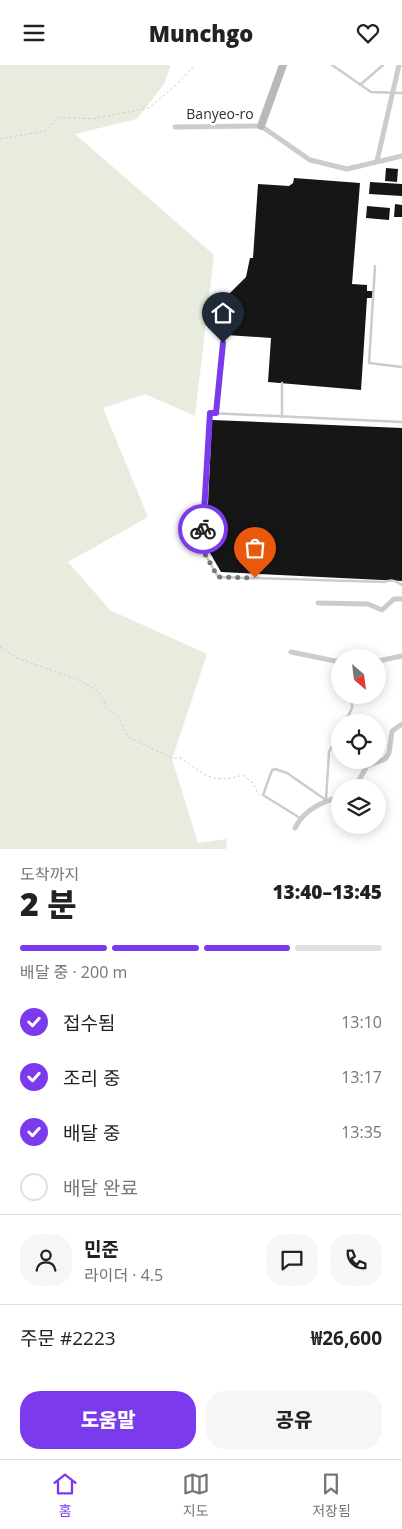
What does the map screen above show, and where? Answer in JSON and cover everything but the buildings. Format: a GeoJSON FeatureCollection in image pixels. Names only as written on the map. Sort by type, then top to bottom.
{"type":"FeatureCollection","features":[{"type":"Feature","properties":{"kind":"street","name":"Banyeo-ro"},"geometry":{"type":"LineString","coordinates":[[174,127],[261,126],[282,65]]}},
{"type":"Feature","properties":{"kind":"street"},"geometry":{"type":"LineString","coordinates":[[377,161],[399,65]]}},
{"type":"Feature","properties":{"kind":"street"},"geometry":{"type":"LineString","coordinates":[[261,126],[310,160],[347,169],[402,156]]}},
{"type":"Feature","properties":{"kind":"street"},"geometry":{"type":"LineString","coordinates":[[318,603],[368,604],[382,610],[394,599],[402,599]]}},
{"type":"Feature","properties":{"kind":"street"},"geometry":{"type":"LineString","coordinates":[[291,651],[331,660]]}},
{"type":"Feature","properties":{"kind":"street"},"geometry":{"type":"LineString","coordinates":[[386,660],[402,657]]}},
{"type":"Feature","properties":{"kind":"street"},"geometry":{"type":"LineString","coordinates":[[360,779],[367,766],[386,759],[389,753],[392,731],[402,724]]}},
{"type":"Feature","properties":{"kind":"street"},"geometry":{"type":"LineString","coordinates":[[296,829],[300,818],[331,800]]}},
{"type":"Feature","properties":{"kind":"lane"},"geometry":{"type":"LineString","coordinates":[[332,65],[374,93],[402,93]]}},
{"type":"Feature","properties":{"kind":"lane"},"geometry":{"type":"LineString","coordinates":[[360,85],[383,65]]}},
{"type":"Feature","properties":{"kind":"lane"},"geometry":{"type":"LineString","coordinates":[[375,266],[369,363],[402,367]]}},
{"type":"Feature","properties":{"kind":"lane"},"geometry":{"type":"LineString","coordinates":[[216,413],[223,343]]}},
{"type":"Feature","properties":{"kind":"lane"},"geometry":{"type":"LineString","coordinates":[[282,383],[282,417]]}},
{"type":"Feature","properties":{"kind":"lane"},"geometry":{"type":"LineString","coordinates":[[402,422],[210,413],[202,549],[218,577],[385,582],[390,580],[397,581],[402,585]]}},
{"type":"Feature","properties":{"kind":"lane"},"geometry":{"type":"LineString","coordinates":[[326,801],[328,752],[331,747]]}},
{"type":"Feature","properties":{"kind":"lane"},"geometry":{"type":"LineString","coordinates":[[300,818],[266,797],[263,791],[272,770],[276,769],[287,773],[326,801]]}},
{"type":"Feature","properties":{"kind":"path"},"geometry":{"type":"LineString","coordinates":[[0,139],[46,131],[59,117],[91,119],[149,108],[195,65]]}},
{"type":"Feature","properties":{"kind":"path"},"geometry":{"type":"LineString","coordinates":[[0,647],[17,658],[79,679],[99,692],[107,708],[118,717],[132,739],[172,758],[180,758],[210,778],[226,780],[243,775],[252,782],[259,795],[266,797]]}},
{"type":"Feature","properties":{"kind":"shaded area"},"geometry":{"type":"Polygon","coordinates":[[[0,65],[171,65],[164,84],[137,119],[75,134],[214,255],[195,416],[145,394],[103,408],[148,517],[68,562],[110,610],[207,654],[172,759],[198,843],[227,839],[226,849],[0,849],[0,65]]]}},
{"type":"Feature","properties":{"kind":"way so far"},"geometry":{"type":"LineString","coordinates":[[203,529],[202,549],[218,577],[255,578]]}},
{"type":"Feature","properties":{"kind":"route"},"geometry":{"type":"LineString","coordinates":[[203,529],[210,413],[216,413],[223,343]]}}]}
